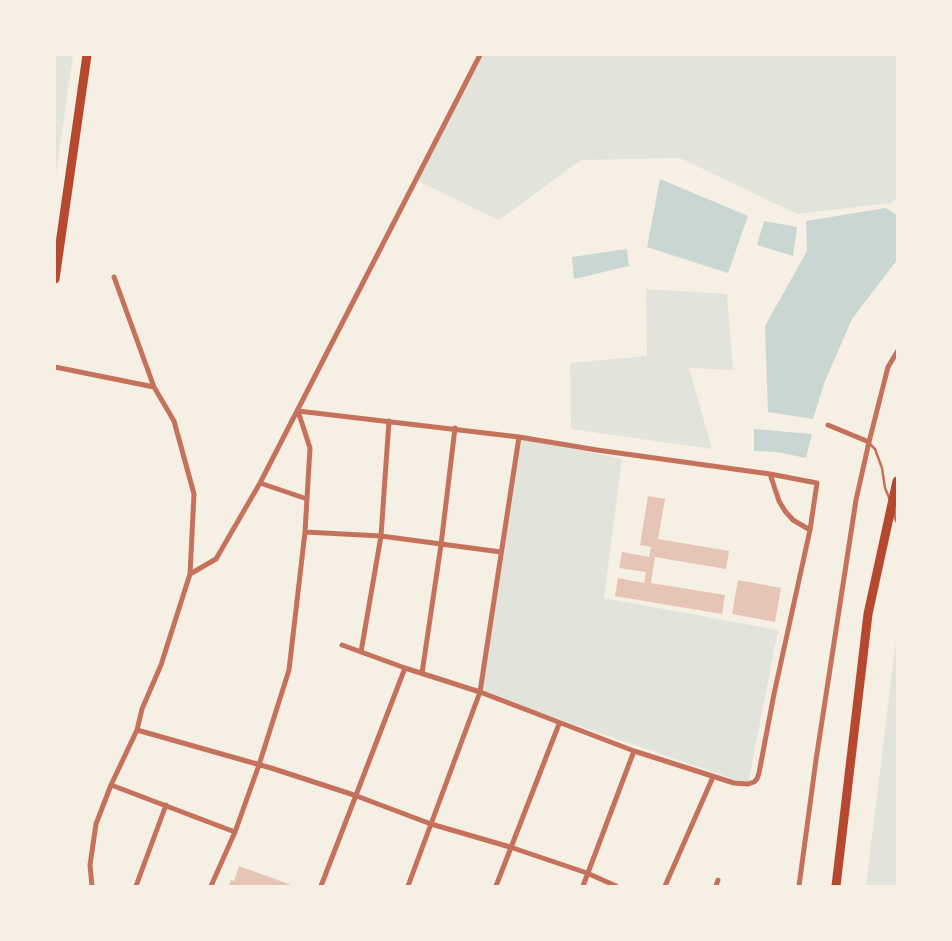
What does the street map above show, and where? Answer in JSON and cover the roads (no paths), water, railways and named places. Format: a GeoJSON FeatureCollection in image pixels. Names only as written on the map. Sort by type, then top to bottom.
{"type":"FeatureCollection","features":[{"type":"Feature","properties":{"kind":"main road"},"geometry":{"type":"LineString","coordinates":[[55,279],[87,55]]}},
{"type":"Feature","properties":{"kind":"main road"},"geometry":{"type":"LineString","coordinates":[[836,886],[868,614],[897,481]]}},
{"type":"Feature","properties":{"kind":"street"},"geometry":{"type":"LineString","coordinates":[[190,574],[216,559],[260,483],[479,56]]}},
{"type":"Feature","properties":{"kind":"street"},"geometry":{"type":"LineString","coordinates":[[92,886],[90,865],[96,824],[111,785],[137,730],[142,709],[161,665],[190,574],[194,494],[174,421],[154,387],[114,277]]}},
{"type":"Feature","properties":{"kind":"street"},"geometry":{"type":"LineString","coordinates":[[799,886],[848,547],[869,442],[888,367],[897,352]]}},
{"type":"Feature","properties":{"kind":"street"},"geometry":{"type":"LineString","coordinates":[[55,368],[154,387]]}},
{"type":"Feature","properties":{"kind":"street"},"geometry":{"type":"LineString","coordinates":[[298,411],[455,428],[770,474],[817,483],[810,530],[758,779],[748,784],[734,783],[634,751],[559,724],[480,692],[422,672],[404,668],[342,645]]}},
{"type":"Feature","properties":{"kind":"street"},"geometry":{"type":"LineString","coordinates":[[211,886],[235,832],[290,670],[305,532],[310,448],[298,411]]}},
{"type":"Feature","properties":{"kind":"street"},"geometry":{"type":"LineString","coordinates":[[361,652],[381,536],[389,421]]}},
{"type":"Feature","properties":{"kind":"street"},"geometry":{"type":"LineString","coordinates":[[828,425],[869,442]]}},
{"type":"Feature","properties":{"kind":"street"},"geometry":{"type":"LineString","coordinates":[[422,672],[441,545],[455,428]]}},
{"type":"Feature","properties":{"kind":"street"},"geometry":{"type":"LineString","coordinates":[[408,886],[480,692],[519,437]]}},
{"type":"Feature","properties":{"kind":"street"},"geometry":{"type":"LineString","coordinates":[[770,474],[778,501],[793,520],[810,530]]}},
{"type":"Feature","properties":{"kind":"street"},"geometry":{"type":"LineString","coordinates":[[260,483],[307,499]]}},
{"type":"Feature","properties":{"kind":"street"},"geometry":{"type":"LineString","coordinates":[[892,506],[897,520]]}},
{"type":"Feature","properties":{"kind":"street"},"geometry":{"type":"LineString","coordinates":[[305,532],[381,536],[501,552]]}},
{"type":"Feature","properties":{"kind":"street"},"geometry":{"type":"LineString","coordinates":[[321,886],[354,795],[404,668]]}},
{"type":"Feature","properties":{"kind":"street"},"geometry":{"type":"LineString","coordinates":[[496,886],[559,724]]}},
{"type":"Feature","properties":{"kind":"street"},"geometry":{"type":"LineString","coordinates":[[137,730],[271,768],[354,795],[431,824],[510,847],[587,873],[616,886]]}},
{"type":"Feature","properties":{"kind":"street"},"geometry":{"type":"LineString","coordinates":[[582,886],[634,751]]}},
{"type":"Feature","properties":{"kind":"street"},"geometry":{"type":"LineString","coordinates":[[665,886],[714,777]]}},
{"type":"Feature","properties":{"kind":"street"},"geometry":{"type":"LineString","coordinates":[[111,785],[235,832]]}},
{"type":"Feature","properties":{"kind":"street"},"geometry":{"type":"LineString","coordinates":[[136,886],[166,805]]}},
{"type":"Feature","properties":{"kind":"street"},"geometry":{"type":"LineString","coordinates":[[716,886],[718,880]]}},
{"type":"Feature","properties":{"kind":"lane"},"geometry":{"type":"LineString","coordinates":[[869,442],[875,449],[882,468],[885,488],[892,506]]}}]}
